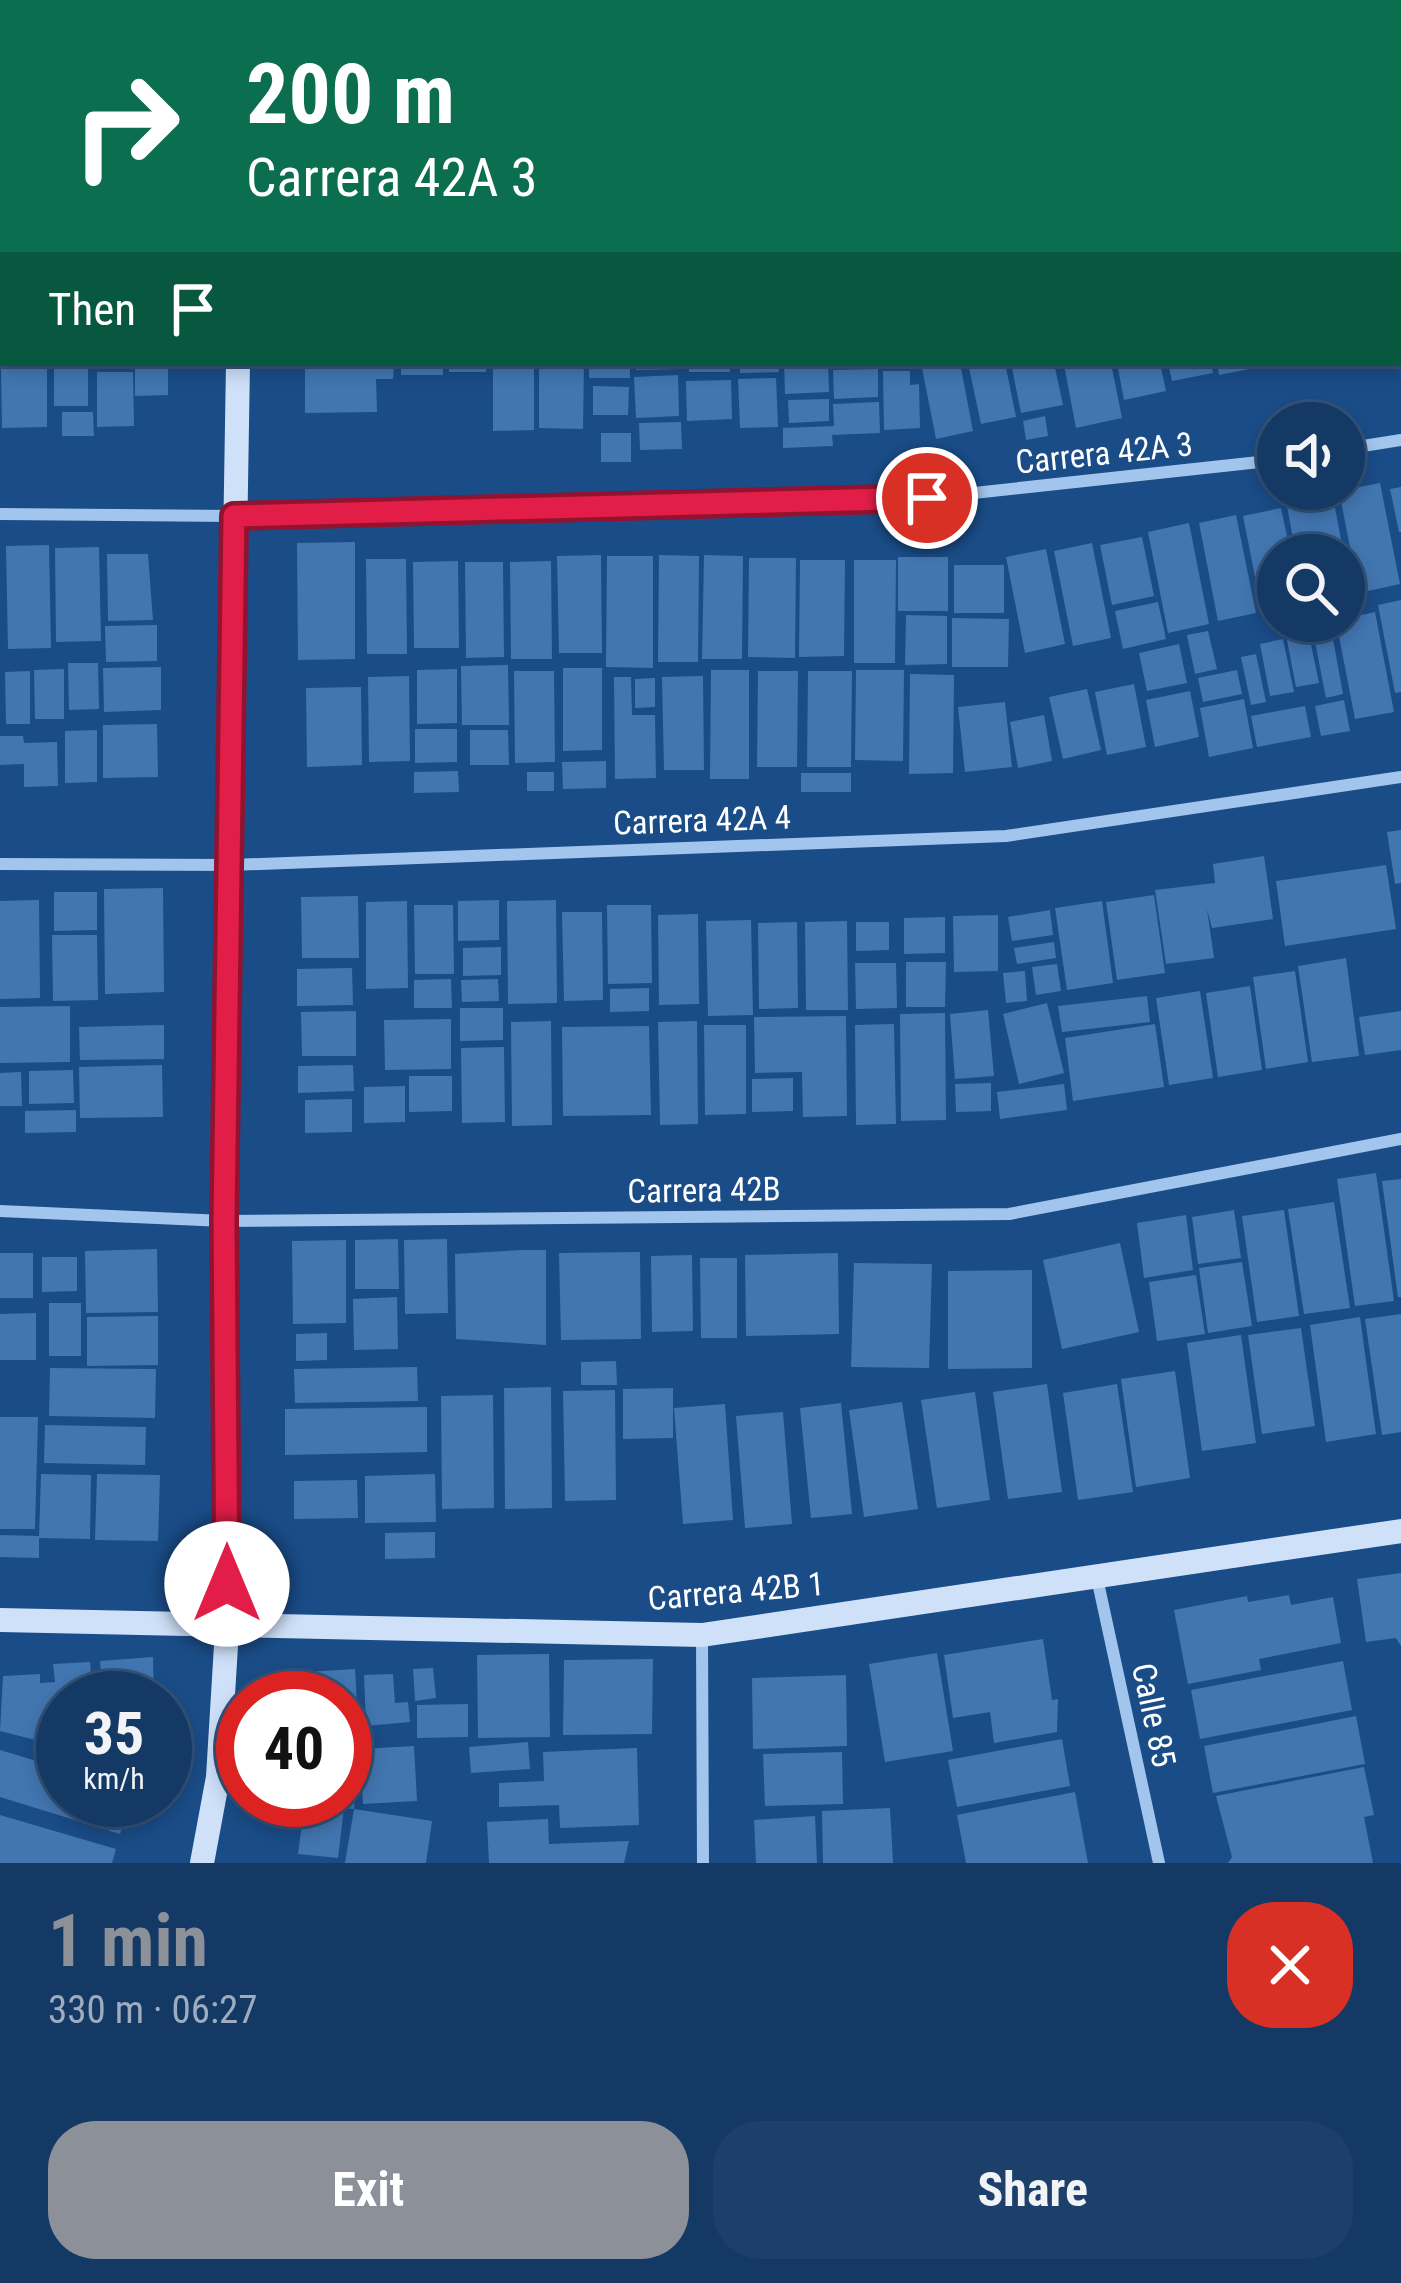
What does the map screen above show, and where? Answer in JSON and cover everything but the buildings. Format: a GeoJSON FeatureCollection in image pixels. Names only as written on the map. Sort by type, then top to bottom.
{"type":"FeatureCollection","features":[{"type":"Feature","properties":{"kind":"street"},"geometry":{"type":"LineString","coordinates":[[202,1863],[218,1777],[227,1629],[224,1221],[238,366]]}},
{"type":"Feature","properties":{"kind":"street"},"geometry":{"type":"LineString","coordinates":[[1365,446],[1401,440]]}},
{"type":"Feature","properties":{"kind":"street","name":"Carrera 42A 3"},"geometry":{"type":"LineString","coordinates":[[0,514],[234,516],[881,503],[1257,462]]}},
{"type":"Feature","properties":{"kind":"street","name":"Carrera 42A 4"},"geometry":{"type":"LineString","coordinates":[[0,864],[231,866],[1006,836],[1401,777]]}},
{"type":"Feature","properties":{"kind":"street","name":"Carrera 42B"},"geometry":{"type":"LineString","coordinates":[[0,1211],[224,1221],[1009,1214],[1401,1139]]}},
{"type":"Feature","properties":{"kind":"street","name":"Carrera 42B 1"},"geometry":{"type":"LineString","coordinates":[[0,1620],[227,1629],[702,1635],[1401,1531]]}},
{"type":"Feature","properties":{"kind":"street","name":"Calle 85"},"geometry":{"type":"LineString","coordinates":[[1097,1578],[1159,1863]]}},
{"type":"Feature","properties":{"kind":"street"},"geometry":{"type":"LineString","coordinates":[[702,1635],[703,1863]]}},
{"type":"Feature","properties":{"kind":"route"},"geometry":{"type":"LineString","coordinates":[[227,1584],[224,1221],[234,516],[881,503],[927,498]]}}]}
